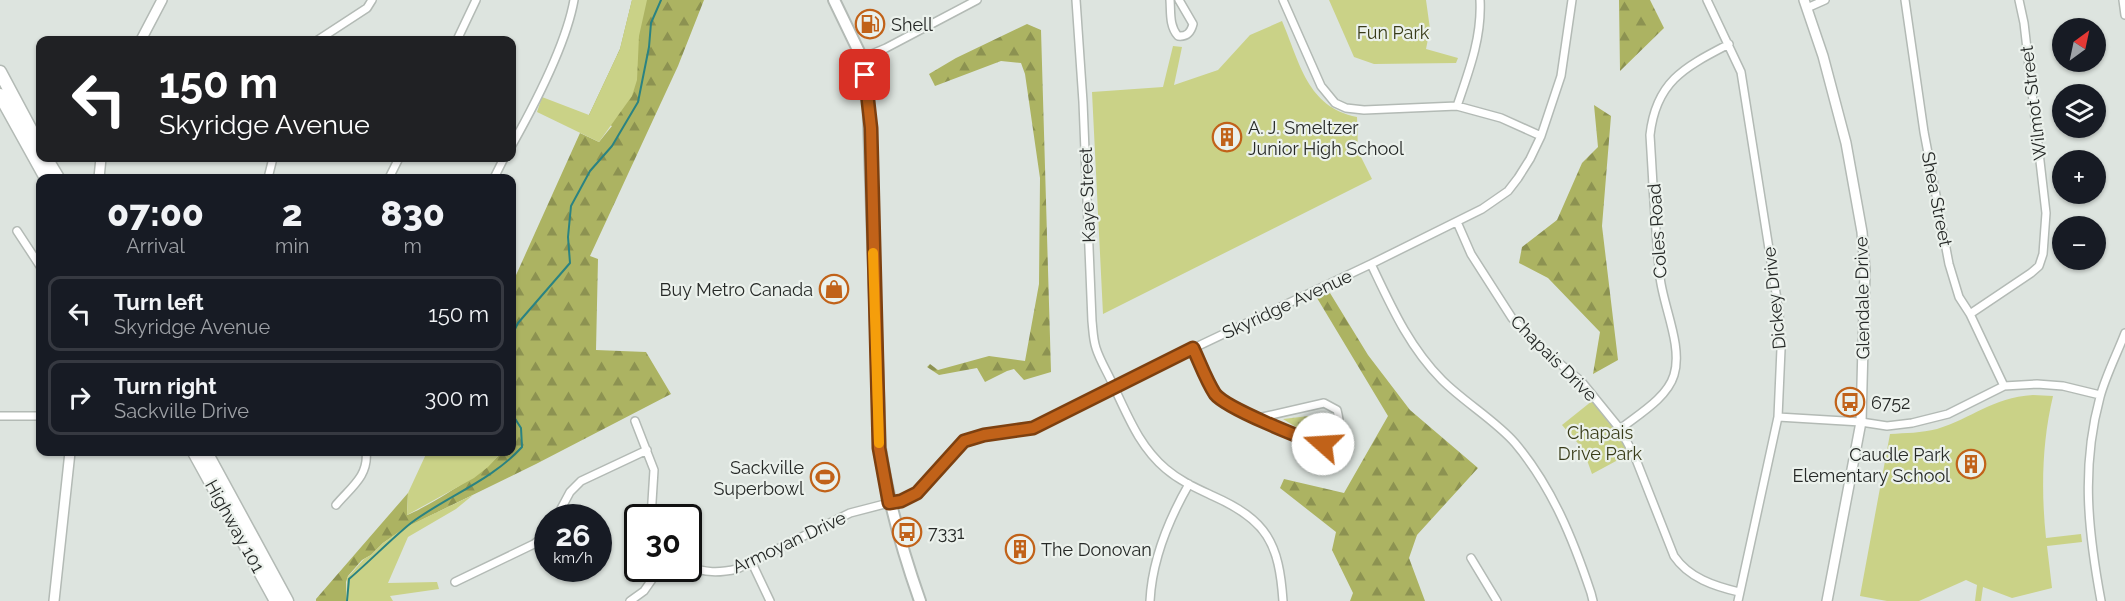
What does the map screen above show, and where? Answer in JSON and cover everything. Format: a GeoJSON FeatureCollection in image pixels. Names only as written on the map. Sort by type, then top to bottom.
{"type":"FeatureCollection","features":[{"type":"Feature","properties":{"kind":"highway"},"geometry":{"type":"LineString","coordinates":[[0,72],[36,140]]}},
{"type":"Feature","properties":{"kind":"highway"},"geometry":{"type":"LineString","coordinates":[[0,95],[36,160]]}},
{"type":"Feature","properties":{"kind":"highway","name":"Highway 101"},"geometry":{"type":"LineString","coordinates":[[196,456],[276,601]]}},
{"type":"Feature","properties":{"kind":"highway","name":"Highway 101"},"geometry":{"type":"LineString","coordinates":[[208,456],[287,601]]}},
{"type":"Feature","properties":{"kind":"main road"},"geometry":{"type":"LineString","coordinates":[[143,36],[162,0]]}},
{"type":"Feature","properties":{"kind":"main road"},"geometry":{"type":"LineString","coordinates":[[834,0],[862,58],[868,92],[871,128],[879,448],[889,503],[920,601]]}},
{"type":"Feature","properties":{"kind":"main road","name":"Glendale Drive"},"geometry":{"type":"LineString","coordinates":[[1806,4],[1846,143],[1862,232],[1865,272],[1861,422],[1827,601]]}},
{"type":"Feature","properties":{"kind":"main road"},"geometry":{"type":"LineString","coordinates":[[54,601],[70,456]]}},
{"type":"Feature","properties":{"kind":"street"},"geometry":{"type":"LineString","coordinates":[[324,36],[367,9],[372,0]]}},
{"type":"Feature","properties":{"kind":"street"},"geometry":{"type":"LineString","coordinates":[[458,36],[476,0]]}},
{"type":"Feature","properties":{"kind":"street"},"geometry":{"type":"LineString","coordinates":[[516,137],[549,70],[571,16],[574,0]]}},
{"type":"Feature","properties":{"kind":"street"},"geometry":{"type":"LineString","coordinates":[[862,58],[977,0]]}},
{"type":"Feature","properties":{"kind":"street","name":"Kaye Street"},"geometry":{"type":"LineString","coordinates":[[1076,0],[1083,102],[1092,321],[1096,348],[1130,422],[1142,443],[1165,469],[1189,484],[1241,508],[1265,532],[1273,545],[1281,571],[1283,601]]}},
{"type":"Feature","properties":{"kind":"street"},"geometry":{"type":"LineString","coordinates":[[1170,0],[1171,23],[1174,32],[1178,36],[1184,36],[1189,33],[1193,24],[1179,0]]}},
{"type":"Feature","properties":{"kind":"street"},"geometry":{"type":"LineString","coordinates":[[1283,0],[1322,86],[1335,103],[1347,108],[1364,110],[1457,105],[1502,118],[1541,136]]}},
{"type":"Feature","properties":{"kind":"street"},"geometry":{"type":"LineString","coordinates":[[1457,105],[1477,41],[1481,14],[1480,0]]}},
{"type":"Feature","properties":{"kind":"street","name":"Skyridge Avenue"},"geometry":{"type":"LineString","coordinates":[[889,503],[901,501],[917,493],[964,441],[984,435],[1033,428],[1062,415],[1114,386],[1457,222],[1482,209],[1508,191],[1530,159],[1541,136],[1561,76],[1572,0]]}},
{"type":"Feature","properties":{"kind":"street","name":"Dickey Drive"},"geometry":{"type":"LineString","coordinates":[[1707,0],[1741,72],[1779,312],[1781,349],[1778,417],[1738,601]]}},
{"type":"Feature","properties":{"kind":"street"},"geometry":{"type":"LineString","coordinates":[[1806,4],[1826,0]]}},
{"type":"Feature","properties":{"kind":"street","name":"Shea Street"},"geometry":{"type":"LineString","coordinates":[[1905,0],[1924,132],[1949,264],[1959,297],[1970,314],[2004,386]]}},
{"type":"Feature","properties":{"kind":"street","name":"Wilmot Street"},"geometry":{"type":"LineString","coordinates":[[1970,314],[2031,273],[2039,266],[2043,254],[2046,213],[2024,23],[2019,0]]}},
{"type":"Feature","properties":{"kind":"street"},"geometry":{"type":"LineString","coordinates":[[2123,0],[2125,15]]}},
{"type":"Feature","properties":{"kind":"street","name":"Coles Road"},"geometry":{"type":"LineString","coordinates":[[1620,429],[1669,387],[1675,374],[1677,355],[1660,279],[1650,135],[1652,116],[1660,97],[1671,81],[1687,68],[1729,44]]}},
{"type":"Feature","properties":{"kind":"street","name":"Chapais Drive"},"geometry":{"type":"LineString","coordinates":[[1457,222],[1471,254],[1512,318],[1542,348],[1581,381],[1620,429],[1635,457],[1674,556],[1681,566],[1717,587],[1739,592]]}},
{"type":"Feature","properties":{"kind":"street"},"geometry":{"type":"LineString","coordinates":[[17,231],[36,260]]}},
{"type":"Feature","properties":{"kind":"street"},"geometry":{"type":"LineString","coordinates":[[1371,264],[1403,330],[1421,357],[1464,400],[1514,441],[1553,497],[1581,563],[1593,601]]}},
{"type":"Feature","properties":{"kind":"street"},"geometry":{"type":"LineString","coordinates":[[2101,601],[2087,503],[2088,453],[2100,395],[2125,333]]}},
{"type":"Feature","properties":{"kind":"street"},"geometry":{"type":"LineString","coordinates":[[1193,348],[1216,396],[1245,414],[1310,441],[1323,444],[1329,443],[1337,435],[1341,425],[1337,410],[1324,403],[1258,418]]}},
{"type":"Feature","properties":{"kind":"street"},"geometry":{"type":"LineString","coordinates":[[1778,417],[1861,422],[1887,426],[1912,423],[1948,414],[2004,386],[2037,384],[2063,386],[2100,395]]}},
{"type":"Feature","properties":{"kind":"street"},"geometry":{"type":"LineString","coordinates":[[0,416],[36,416]]}},
{"type":"Feature","properties":{"kind":"street"},"geometry":{"type":"LineString","coordinates":[[635,421],[654,470],[651,504]]}},
{"type":"Feature","properties":{"kind":"street"},"geometry":{"type":"LineString","coordinates":[[564,504],[570,492],[581,481],[647,450]]}},
{"type":"Feature","properties":{"kind":"street"},"geometry":{"type":"LineString","coordinates":[[336,505],[360,480],[366,456]]}},
{"type":"Feature","properties":{"kind":"street"},"geometry":{"type":"LineString","coordinates":[[1150,601],[1156,561],[1175,508],[1189,484]]}},
{"type":"Feature","properties":{"kind":"street","name":"Armoyan Drive"},"geometry":{"type":"LineString","coordinates":[[702,571],[722,572],[737,569],[850,513],[889,503]]}},
{"type":"Feature","properties":{"kind":"street"},"geometry":{"type":"LineString","coordinates":[[455,582],[534,544]]}},
{"type":"Feature","properties":{"kind":"street"},"geometry":{"type":"LineString","coordinates":[[1471,558],[1497,601]]}},
{"type":"Feature","properties":{"kind":"street"},"geometry":{"type":"LineString","coordinates":[[752,562],[770,601]]}},
{"type":"Feature","properties":{"kind":"street"},"geometry":{"type":"LineString","coordinates":[[630,601],[644,591],[650,582]]}},
{"type":"Feature","properties":{"kind":"green space"},"geometry":{"type":"Polygon","coordinates":[[[632,0],[704,0],[678,66],[590,256],[598,259],[596,350],[646,352],[671,394],[405,528],[362,560],[348,576],[346,601],[316,601],[408,493],[407,515],[457,487],[498,456],[516,456],[516,275],[580,133],[599,142],[612,126],[589,115],[620,49],[632,0]]]}},
{"type":"Feature","properties":{"kind":"green space"},"geometry":{"type":"Polygon","coordinates":[[[632,0],[647,0],[639,36],[637,80],[632,96],[599,142],[537,112],[542,97],[589,115],[620,49],[632,0]]]}},
{"type":"Feature","properties":{"kind":"green space","name":"Fun Park"},"geometry":{"type":"Polygon","coordinates":[[[1329,0],[1426,0],[1430,29],[1426,49],[1458,58],[1456,63],[1374,64],[1354,57],[1329,0]]]}},
{"type":"Feature","properties":{"kind":"green space"},"geometry":{"type":"Polygon","coordinates":[[[1619,0],[1650,0],[1664,28],[1620,71],[1619,0]]]}},
{"type":"Feature","properties":{"kind":"green space"},"geometry":{"type":"Polygon","coordinates":[[[1282,21],[1300,67],[1316,93],[1340,112],[1357,117],[1358,151],[1372,179],[1103,314],[1092,92],[1163,87],[1173,46],[1182,47],[1174,85],[1218,70],[1250,35],[1282,21]]]}},
{"type":"Feature","properties":{"kind":"green space"},"geometry":{"type":"Polygon","coordinates":[[[1027,24],[1041,30],[1051,372],[1024,380],[1014,369],[985,382],[977,368],[939,375],[927,367],[930,364],[938,370],[989,356],[1025,361],[1039,284],[1040,178],[1025,74],[1021,63],[1001,61],[935,86],[929,74],[956,58],[1027,24]]]}},
{"type":"Feature","properties":{"kind":"green space"},"geometry":{"type":"Polygon","coordinates":[[[1594,105],[1611,116],[1602,226],[1618,360],[1593,374],[1600,332],[1548,278],[1519,263],[1522,247],[1557,220],[1582,163],[1598,147],[1594,105]]]}},
{"type":"Feature","properties":{"kind":"green space"},"geometry":{"type":"Polygon","coordinates":[[[1330,293],[1368,355],[1410,410],[1478,468],[1417,535],[1409,558],[1425,601],[1350,601],[1353,593],[1332,550],[1336,532],[1280,488],[1284,479],[1344,493],[1388,416],[1317,298],[1330,293]]]}},
{"type":"Feature","properties":{"kind":"green space"},"geometry":{"type":"Polygon","coordinates":[[[2033,395],[2053,396],[2049,413],[2044,467],[2043,502],[2046,538],[2081,534],[2082,542],[2047,546],[2052,588],[2012,598],[1983,587],[1981,601],[1975,601],[1977,585],[1966,580],[1919,601],[1887,601],[1860,596],[1890,434],[1937,429],[2005,400],[2033,395]]]}},
{"type":"Feature","properties":{"kind":"green space","name":"Chapais Drive Park"},"geometry":{"type":"Polygon","coordinates":[[[1592,401],[1620,437],[1629,454],[1592,474],[1583,449],[1562,425],[1592,401]]]}},
{"type":"Feature","properties":{"kind":"green space"},"geometry":{"type":"Polygon","coordinates":[[[1326,414],[1334,421],[1334,432],[1319,439],[1283,419],[1326,414]]]}},
{"type":"Feature","properties":{"kind":"green space"},"geometry":{"type":"Polygon","coordinates":[[[425,456],[498,456],[474,478],[407,515],[408,493],[425,456]]]}},
{"type":"Feature","properties":{"kind":"green space"},"geometry":{"type":"Polygon","coordinates":[[[473,495],[456,509],[408,537],[388,583],[437,582],[439,589],[390,596],[393,601],[346,601],[347,578],[383,543],[404,528],[473,495]]]}},
{"type":"Feature","properties":{"kind":"waterway"},"geometry":{"type":"LineString","coordinates":[[516,327],[570,263],[568,237],[571,206],[590,171],[612,146],[638,102],[649,47],[651,23],[661,0]]}},
{"type":"Feature","properties":{"kind":"waterway"},"geometry":{"type":"LineString","coordinates":[[516,420],[521,428],[522,447],[516,453]]}},
{"type":"Feature","properties":{"kind":"waterway"},"geometry":{"type":"LineString","coordinates":[[347,601],[349,579],[411,523],[483,479],[513,456]]}},
{"type":"Feature","properties":{"kind":"slow traffic"},"geometry":{"type":"LineString","coordinates":[[873,253],[879,443]]}},
{"type":"Feature","properties":{"kind":"place","name":"Shell"},"geometry":{"type":"Point","coordinates":[870,24]}},
{"type":"Feature","properties":{"kind":"place","name":"A. J. Smeltzer Junior High School"},"geometry":{"type":"Point","coordinates":[1227,137]}},
{"type":"Feature","properties":{"kind":"place","name":"Buy Metro Canada"},"geometry":{"type":"Point","coordinates":[834,289]}},
{"type":"Feature","properties":{"kind":"place","name":"6752"},"geometry":{"type":"Point","coordinates":[1850,402]}},
{"type":"Feature","properties":{"kind":"place","name":"Caudle Park Elementary School"},"geometry":{"type":"Point","coordinates":[1971,464]}},
{"type":"Feature","properties":{"kind":"place","name":"Sackville Superbowl"},"geometry":{"type":"Point","coordinates":[825,477]}},
{"type":"Feature","properties":{"kind":"place","name":"7331"},"geometry":{"type":"Point","coordinates":[907,532]}},
{"type":"Feature","properties":{"kind":"place","name":"The Donovan"},"geometry":{"type":"Point","coordinates":[1020,549]}},
{"type":"Feature","properties":{"kind":"route"},"geometry":{"type":"LineString","coordinates":[[865,75],[871,128],[879,448],[889,503],[901,501],[917,493],[964,441],[984,435],[1033,428],[1193,348],[1216,396],[1245,414],[1310,441],[1323,444]]}}]}
